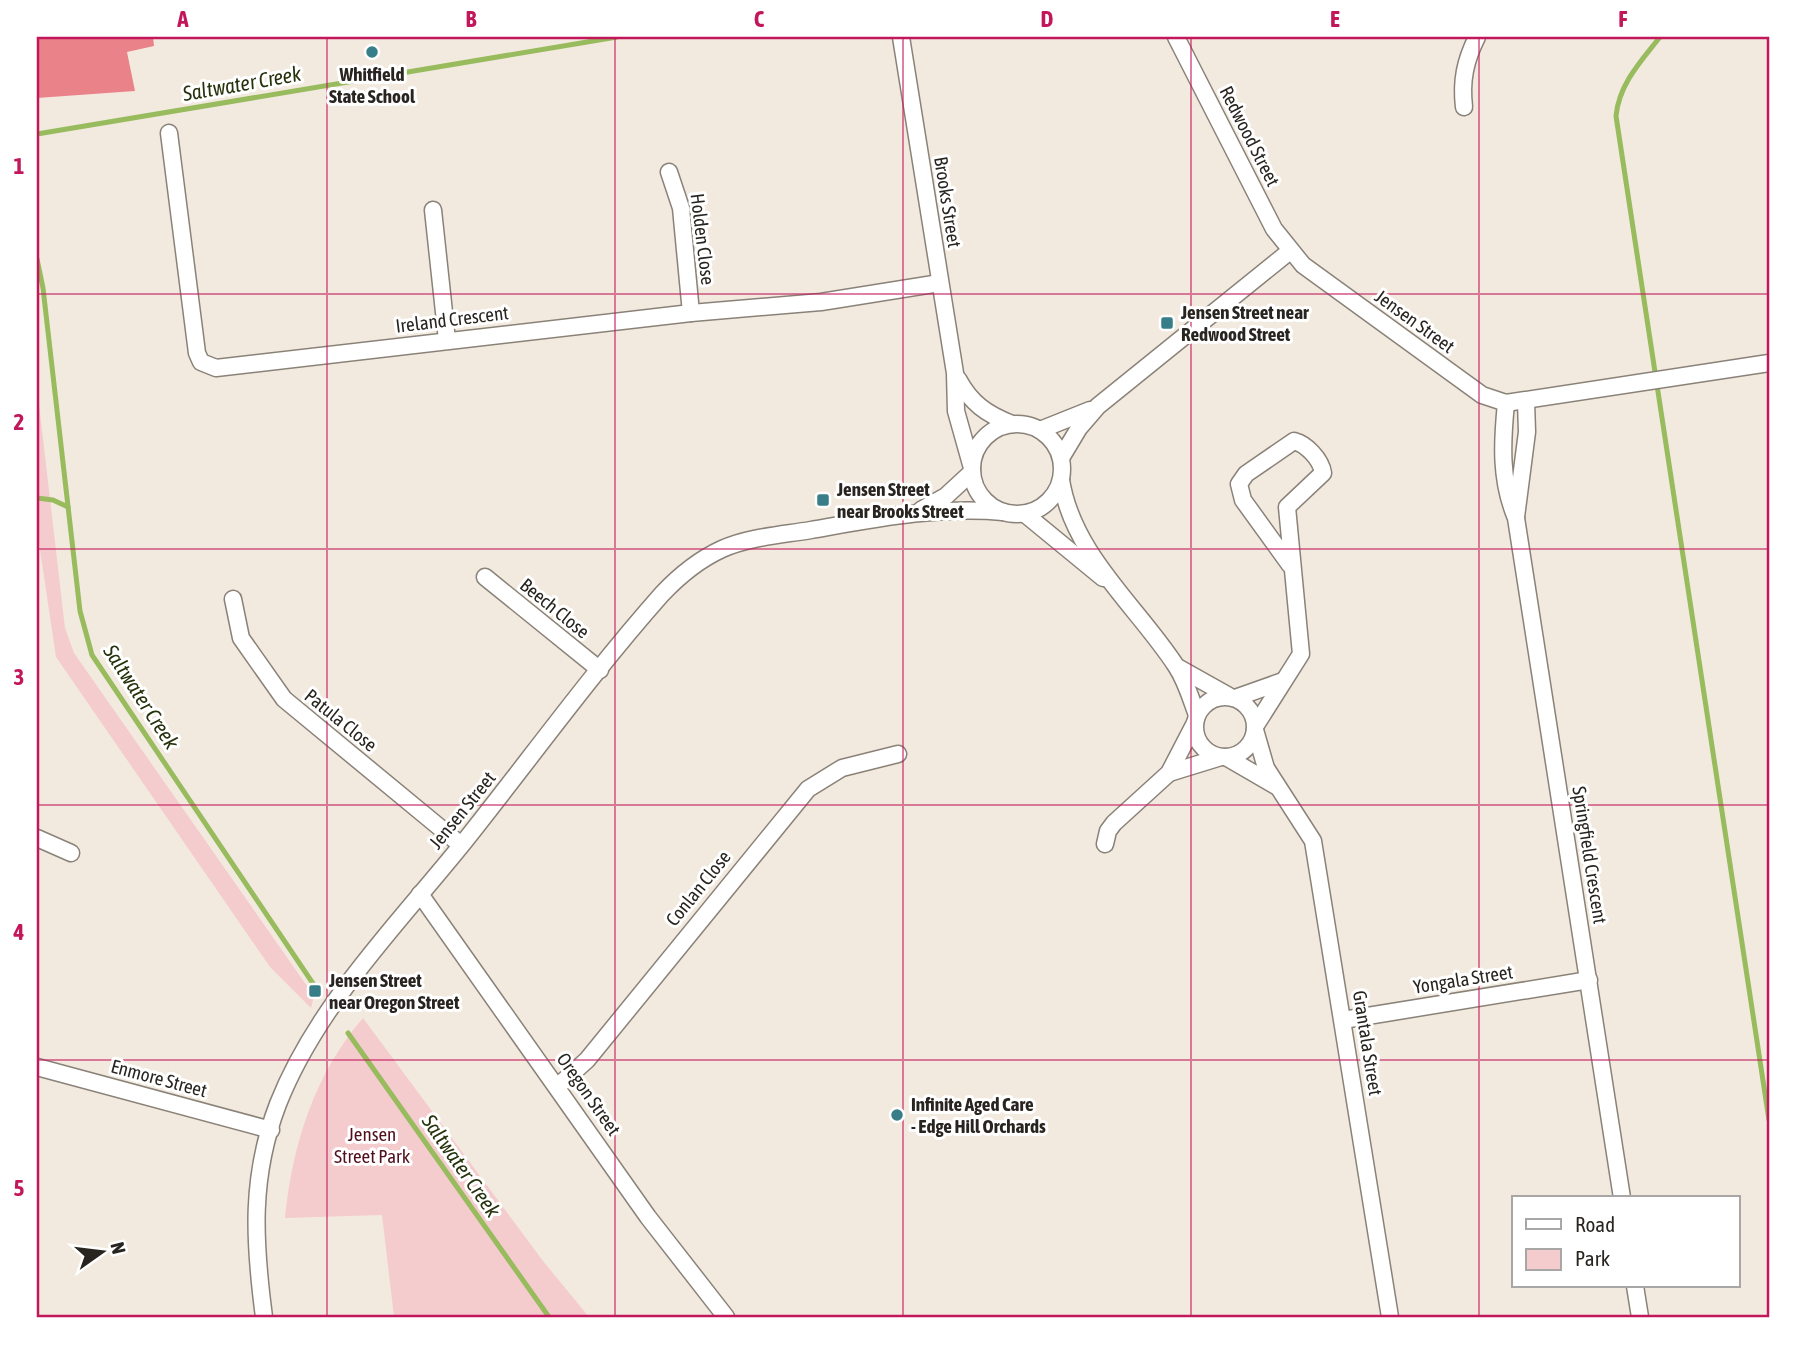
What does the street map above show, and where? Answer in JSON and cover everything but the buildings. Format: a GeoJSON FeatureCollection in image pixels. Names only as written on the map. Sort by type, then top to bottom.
{"type":"FeatureCollection","features":[{"type":"Feature","properties":{"kind":"street","name":"Brooks Street"},"geometry":{"type":"LineString","coordinates":[[901,37],[955,373],[956,411],[972,470]]}},
{"type":"Feature","properties":{"kind":"street","name":"Redwood Street"},"geometry":{"type":"LineString","coordinates":[[1175,37],[1274,229],[1290,251]]}},
{"type":"Feature","properties":{"kind":"street"},"geometry":{"type":"LineString","coordinates":[[1464,107],[1461,87],[1464,69],[1477,37]]}},
{"type":"Feature","properties":{"kind":"street","name":"Ireland Crescent"},"geometry":{"type":"LineString","coordinates":[[169,133],[201,362],[226,369],[447,340],[691,313],[821,302],[940,283]]}},
{"type":"Feature","properties":{"kind":"street","name":"Holden Close"},"geometry":{"type":"LineString","coordinates":[[669,172],[681,208],[691,313]]}},
{"type":"Feature","properties":{"kind":"street"},"geometry":{"type":"LineString","coordinates":[[433,210],[447,340]]}},
{"type":"Feature","properties":{"kind":"street","name":"Jensen Street"},"geometry":{"type":"LineString","coordinates":[[1290,251],[1303,265],[1462,381],[1482,395],[1506,403],[1769,363]]}},
{"type":"Feature","properties":{"kind":"street"},"geometry":{"type":"LineString","coordinates":[[1061,458],[1079,428],[1098,406],[1290,251]]}},
{"type":"Feature","properties":{"kind":"street","name":"Brooks Street"},"geometry":{"type":"LineString","coordinates":[[955,373],[976,405],[985,413],[1012,424]]}},
{"type":"Feature","properties":{"kind":"street","name":"Springfield Crescent"},"geometry":{"type":"LineString","coordinates":[[1516,518],[1527,432],[1526,401]]}},
{"type":"Feature","properties":{"kind":"street","name":"Springfield Crescent"},"geometry":{"type":"LineString","coordinates":[[1506,403],[1503,473],[1506,495],[1516,518],[1622,1196]]}},
{"type":"Feature","properties":{"kind":"street"},"geometry":{"type":"LineString","coordinates":[[1040,430],[1098,406]]}},
{"type":"Feature","properties":{"kind":"street"},"geometry":{"type":"LineString","coordinates":[[1061,480],[1045,505],[1025,514],[1003,512],[984,499],[972,470],[982,441],[992,431],[1012,424],[1040,430],[1055,445],[1061,458],[1061,480],[1068,508],[1111,584],[1177,666],[1196,718],[1195,731],[1201,744],[1223,757]]}},
{"type":"Feature","properties":{"kind":"street"},"geometry":{"type":"LineString","coordinates":[[1169,774],[1248,748],[1255,727],[1283,681],[1297,664],[1302,645],[1290,565],[1287,507],[1323,473],[1318,460],[1294,440],[1246,474],[1239,484],[1243,500],[1290,565]]}},
{"type":"Feature","properties":{"kind":"street","name":"Jensen Street"},"geometry":{"type":"LineString","coordinates":[[912,513],[933,505],[972,470]]}},
{"type":"Feature","properties":{"kind":"street","name":"Jensen Street"},"geometry":{"type":"LineString","coordinates":[[264,1317],[254,1221],[260,1175],[278,1105],[309,1042],[420,894],[662,594],[688,569],[712,554],[753,540],[912,513],[978,509],[1003,512]]}},
{"type":"Feature","properties":{"kind":"street"},"geometry":{"type":"LineString","coordinates":[[1025,514],[1111,584]]}},
{"type":"Feature","properties":{"kind":"street","name":"Beech Close"},"geometry":{"type":"LineString","coordinates":[[485,577],[600,670]]}},
{"type":"Feature","properties":{"kind":"street","name":"Patula Close"},"geometry":{"type":"LineString","coordinates":[[233,599],[241,638],[284,699],[461,845]]}},
{"type":"Feature","properties":{"kind":"street"},"geometry":{"type":"LineString","coordinates":[[1177,666],[1248,706],[1255,727]]}},
{"type":"Feature","properties":{"kind":"street"},"geometry":{"type":"LineString","coordinates":[[1105,844],[1108,831],[1114,823],[1169,774],[1196,718],[1210,700],[1232,697],[1283,681]]}},
{"type":"Feature","properties":{"kind":"street","name":"Grantala Street"},"geometry":{"type":"LineString","coordinates":[[1255,727],[1266,768],[1313,841],[1390,1317]]}},
{"type":"Feature","properties":{"kind":"street","name":"Conlan Close"},"geometry":{"type":"LineString","coordinates":[[558,1086],[593,1052],[808,789],[842,768],[898,754]]}},
{"type":"Feature","properties":{"kind":"street","name":"Grantala Street"},"geometry":{"type":"LineString","coordinates":[[1223,757],[1276,786]]}},
{"type":"Feature","properties":{"kind":"street"},"geometry":{"type":"LineString","coordinates":[[37,838],[71,853]]}},
{"type":"Feature","properties":{"kind":"street","name":"Oregon Street"},"geometry":{"type":"LineString","coordinates":[[420,894],[648,1217],[726,1317]]}},
{"type":"Feature","properties":{"kind":"street","name":"Yongala Street"},"geometry":{"type":"LineString","coordinates":[[1343,1020],[1589,980]]}},
{"type":"Feature","properties":{"kind":"street","name":"Enmore Street"},"geometry":{"type":"LineString","coordinates":[[37,1067],[271,1129]]}},
{"type":"Feature","properties":{"kind":"street"},"geometry":{"type":"LineString","coordinates":[[1635,1288],[1640,1317]]}},
{"type":"Feature","properties":{"kind":"green space"},"geometry":{"type":"Polygon","coordinates":[[[37,387],[65,628],[74,653],[314,996],[311,1008],[270,967],[56,657],[37,530],[37,387]]]}},
{"type":"Feature","properties":{"kind":"green space","name":"Jensen Street Park"},"geometry":{"type":"Polygon","coordinates":[[[363,1018],[543,1261],[589,1317],[394,1317],[382,1215],[285,1218],[293,1164],[309,1111],[332,1062],[363,1018]]]}},
{"type":"Feature","properties":{"kind":"shaded area"},"geometry":{"type":"Polygon","coordinates":[[[37,37],[153,37],[154,46],[127,52],[135,91],[37,98],[37,37]]]}},
{"type":"Feature","properties":{"kind":"waterway","name":"Saltwater Creek"},"geometry":{"type":"LineString","coordinates":[[37,134],[617,37]]}},
{"type":"Feature","properties":{"kind":"waterway"},"geometry":{"type":"LineString","coordinates":[[1660,37],[1626,83],[1616,116],[1769,1120]]}},
{"type":"Feature","properties":{"kind":"waterway","name":"Saltwater Creek"},"geometry":{"type":"LineString","coordinates":[[37,259],[43,288],[80,611],[92,655],[314,985]]}},
{"type":"Feature","properties":{"kind":"waterway"},"geometry":{"type":"LineString","coordinates":[[37,498],[53,500],[68,507]]}},
{"type":"Feature","properties":{"kind":"waterway","name":"Saltwater Creek"},"geometry":{"type":"LineString","coordinates":[[348,1033],[549,1317]]}},
{"type":"Feature","properties":{"kind":"place","name":"Whitfield State School"},"geometry":{"type":"Point","coordinates":[372,52]}},
{"type":"Feature","properties":{"kind":"place","name":"Jensen Street near Redwood Street"},"geometry":{"type":"Point","coordinates":[1167,323]}},
{"type":"Feature","properties":{"kind":"place","name":"Jensen Street near Brooks Street"},"geometry":{"type":"Point","coordinates":[823,500]}},
{"type":"Feature","properties":{"kind":"place","name":"Jensen Street near Oregon Street"},"geometry":{"type":"Point","coordinates":[315,991]}},
{"type":"Feature","properties":{"kind":"place","name":"Infinite Aged Care - Edge Hill Orchards"},"geometry":{"type":"Point","coordinates":[897,1115]}}]}
